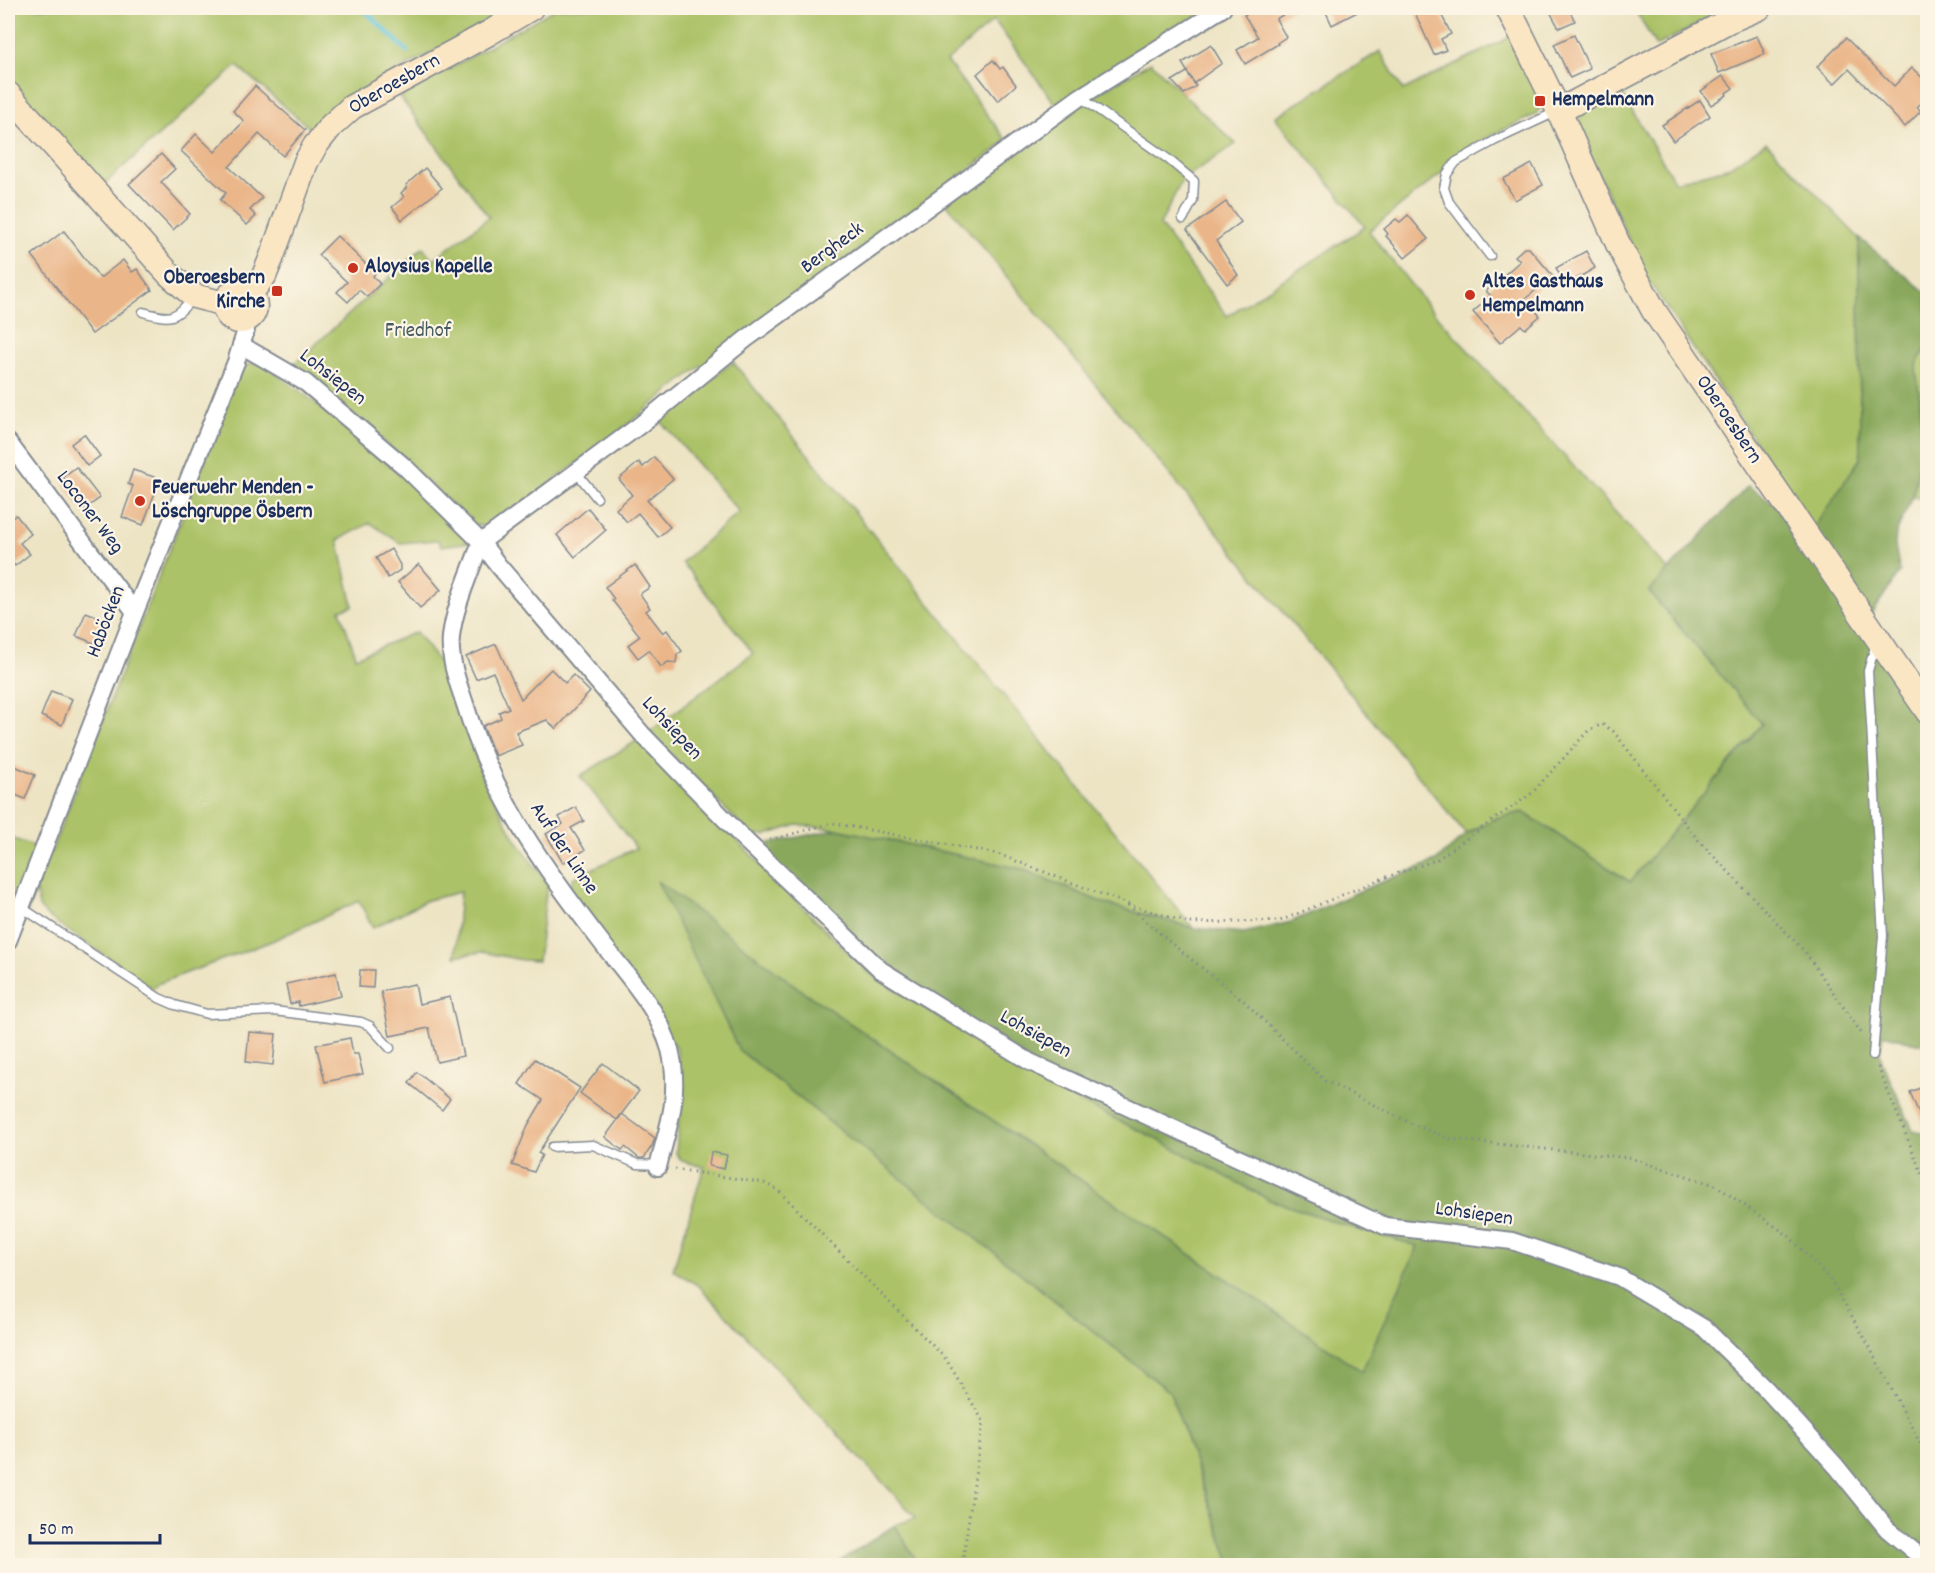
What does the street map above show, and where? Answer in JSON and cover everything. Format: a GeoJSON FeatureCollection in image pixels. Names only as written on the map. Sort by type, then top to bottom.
{"type":"FeatureCollection","features":[{"type":"Feature","properties":{"kind":"street","name":"Oberoesbern"},"geometry":{"type":"LineString","coordinates":[[250,294],[264,276],[306,162],[331,126],[352,107],[531,8]]}},
{"type":"Feature","properties":{"kind":"street","name":"Bergheck"},"geometry":{"type":"LineString","coordinates":[[481,542],[640,425],[746,339],[1080,97],[1223,8]]}},
{"type":"Feature","properties":{"kind":"street","name":"Oberoesbern"},"geometry":{"type":"LineString","coordinates":[[1508,8],[1559,111],[1618,244],[1654,311],[1928,712]]}},
{"type":"Feature","properties":{"kind":"street"},"geometry":{"type":"LineString","coordinates":[[1559,111],[1728,21],[1759,8]]}},
{"type":"Feature","properties":{"kind":"street"},"geometry":{"type":"LineString","coordinates":[[8,94],[169,274],[194,296],[225,304]]}},
{"type":"Feature","properties":{"kind":"street"},"geometry":{"type":"LineString","coordinates":[[234,292],[250,294],[254,307],[250,316],[238,321],[228,315],[226,299],[234,292]]}},
{"type":"Feature","properties":{"kind":"street","name":"Haböcken"},"geometry":{"type":"LineString","coordinates":[[8,941],[241,345],[246,330],[244,320]]}},
{"type":"Feature","properties":{"kind":"street","name":"Lohsiepen"},"geometry":{"type":"LineString","coordinates":[[241,345],[306,383],[405,467],[481,542],[642,734],[747,842],[881,970],[1030,1062],[1385,1226],[1512,1241],[1619,1277],[1704,1328],[1766,1389],[1836,1467],[1887,1529],[1928,1563]]}},
{"type":"Feature","properties":{"kind":"street","name":"Loconer Weg"},"geometry":{"type":"LineString","coordinates":[[8,442],[135,612]]}},
{"type":"Feature","properties":{"kind":"street","name":"Auf der Linne"},"geometry":{"type":"LineString","coordinates":[[481,542],[459,605],[451,637],[453,661],[461,692],[484,760],[528,842],[555,882],[631,980],[663,1032],[672,1063],[674,1090],[672,1116],[658,1166]]}},
{"type":"Feature","properties":{"kind":"lane"},"geometry":{"type":"LineString","coordinates":[[1080,97],[1168,159],[1194,181],[1193,201],[1183,219]]}},
{"type":"Feature","properties":{"kind":"lane"},"geometry":{"type":"LineString","coordinates":[[1490,256],[1449,202],[1444,188],[1447,174],[1456,162],[1496,140],[1559,111]]}},
{"type":"Feature","properties":{"kind":"lane"},"geometry":{"type":"LineString","coordinates":[[143,312],[166,319],[181,313],[194,296]]}},
{"type":"Feature","properties":{"kind":"lane"},"geometry":{"type":"LineString","coordinates":[[576,472],[597,498]]}},
{"type":"Feature","properties":{"kind":"lane"},"geometry":{"type":"LineString","coordinates":[[1873,1055],[1883,936],[1868,671],[1877,640]]}},
{"type":"Feature","properties":{"kind":"lane"},"geometry":{"type":"LineString","coordinates":[[21,907],[159,998],[175,1005],[207,1014],[274,1011],[361,1022],[370,1026],[390,1048]]}},
{"type":"Feature","properties":{"kind":"lane"},"geometry":{"type":"LineString","coordinates":[[552,1147],[593,1145],[637,1164],[658,1166]]}},
{"type":"Feature","properties":{"kind":"path"},"geometry":{"type":"LineString","coordinates":[[747,842],[769,841],[832,823],[998,854],[1127,904],[1190,923],[1280,921],[1378,880],[1436,860],[1532,793],[1588,731],[1602,724],[1613,731],[1699,842],[1805,952],[1863,1035],[1928,1188]]}},
{"type":"Feature","properties":{"kind":"path"},"geometry":{"type":"LineString","coordinates":[[1127,904],[1172,944],[1245,1002],[1325,1080],[1389,1113],[1450,1139],[1630,1158],[1715,1185],[1789,1236],[1832,1282],[1928,1458]]}},
{"type":"Feature","properties":{"kind":"path"},"geometry":{"type":"LineString","coordinates":[[658,1166],[764,1183],[778,1190],[946,1359],[983,1421],[962,1566]]}},
{"type":"Feature","properties":{"kind":"green space"},"geometry":{"type":"Polygon","coordinates":[[[8,8],[512,8],[336,105],[313,131],[237,66],[104,184],[8,81],[8,8]]]}},
{"type":"Feature","properties":{"kind":"green space","name":"Friedhof"},"geometry":{"type":"Polygon","coordinates":[[[556,8],[1213,8],[1056,105],[994,20],[947,61],[1007,141],[680,382],[598,448],[491,527],[474,525],[382,440],[293,365],[423,247],[433,260],[489,217],[400,97],[556,8]]]}},
{"type":"Feature","properties":{"kind":"green space"},"geometry":{"type":"Polygon","coordinates":[[[1634,8],[1731,8],[1656,46],[1634,8]]]}},
{"type":"Feature","properties":{"kind":"green space"},"geometry":{"type":"Polygon","coordinates":[[[1510,37],[1544,103],[1535,115],[1484,139],[1458,155],[1443,172],[1369,231],[1427,305],[1668,570],[1649,592],[1763,724],[1630,882],[1523,812],[1496,818],[1466,834],[946,203],[1086,100],[1151,62],[1236,144],[1182,180],[1160,225],[1227,316],[1365,227],[1275,117],[1380,51],[1403,90],[1510,37]]]}},
{"type":"Feature","properties":{"kind":"green space"},"geometry":{"type":"Polygon","coordinates":[[[1619,89],[1675,182],[1727,168],[1766,142],[1859,238],[1860,459],[1813,529],[1646,277],[1577,127],[1582,111],[1619,89]]]}},
{"type":"Feature","properties":{"kind":"green space"},"geometry":{"type":"Polygon","coordinates":[[[1859,238],[1927,293],[1927,348],[1919,359],[1916,369],[1921,408],[1921,453],[1913,495],[1896,534],[1895,545],[1900,572],[1867,620],[1927,713],[1927,1046],[1883,1034],[1880,1052],[1882,1062],[1913,1130],[1927,1133],[1927,1565],[1231,1565],[1170,1392],[739,1050],[657,881],[801,990],[1362,1371],[1418,1246],[1270,1200],[1155,1138],[1045,1085],[865,970],[760,845],[837,829],[1022,869],[1103,903],[1193,928],[1244,933],[1291,922],[1369,887],[1436,861],[1466,834],[1496,818],[1523,812],[1630,882],[1762,724],[1649,591],[1748,486],[1813,529],[1860,459],[1859,238]]]}},
{"type":"Feature","properties":{"kind":"green space"},"geometry":{"type":"Polygon","coordinates":[[[1927,348],[1927,503],[1913,495],[1921,453],[1921,408],[1916,369],[1919,359],[1927,348]]]}},
{"type":"Feature","properties":{"kind":"green space"},"geometry":{"type":"Polygon","coordinates":[[[733,362],[1193,928],[1103,903],[1022,869],[837,829],[797,825],[766,835],[751,835],[649,732],[753,653],[682,562],[739,512],[659,419],[733,362]]]}},
{"type":"Feature","properties":{"kind":"green space"},"geometry":{"type":"Polygon","coordinates":[[[251,363],[272,370],[338,421],[406,480],[471,542],[441,546],[438,540],[400,543],[370,523],[338,540],[353,606],[340,610],[356,657],[416,632],[438,661],[446,659],[458,705],[492,794],[518,842],[549,885],[546,893],[538,961],[482,952],[455,956],[460,892],[427,900],[373,928],[359,901],[272,941],[157,984],[153,989],[47,916],[39,907],[36,891],[8,960],[8,837],[51,852],[240,369],[251,363]]]}},
{"type":"Feature","properties":{"kind":"green space"},"geometry":{"type":"Polygon","coordinates":[[[638,740],[865,970],[1045,1085],[1155,1138],[1270,1200],[1351,1227],[1419,1246],[1362,1371],[801,990],[658,882],[739,1050],[1170,1392],[1231,1565],[919,1565],[895,1525],[916,1518],[699,1286],[673,1270],[704,1167],[682,1161],[676,1153],[680,1104],[677,1050],[568,892],[573,878],[636,848],[580,776],[638,740]]]}},
{"type":"Feature","properties":{"kind":"green space"},"geometry":{"type":"Polygon","coordinates":[[[895,1525],[919,1565],[834,1565],[895,1525]]]}},
{"type":"Feature","properties":{"kind":"building"},"geometry":{"type":"Polygon","coordinates":[[[1255,8],[1294,8],[1276,19],[1286,37],[1245,64],[1237,50],[1258,37],[1244,15],[1255,8]]]}},
{"type":"Feature","properties":{"kind":"building"},"geometry":{"type":"Polygon","coordinates":[[[1324,8],[1365,8],[1332,25],[1324,8]]]}},
{"type":"Feature","properties":{"kind":"building"},"geometry":{"type":"Polygon","coordinates":[[[1427,8],[1438,8],[1451,34],[1441,39],[1446,50],[1434,55],[1415,13],[1427,8]]]}},
{"type":"Feature","properties":{"kind":"building"},"geometry":{"type":"Polygon","coordinates":[[[1548,8],[1568,8],[1575,21],[1559,28],[1548,8]]]}},
{"type":"Feature","properties":{"kind":"building"},"geometry":{"type":"Polygon","coordinates":[[[1574,35],[1590,69],[1570,78],[1554,44],[1574,35]]]}},
{"type":"Feature","properties":{"kind":"building"},"geometry":{"type":"Polygon","coordinates":[[[1757,36],[1765,54],[1719,73],[1711,54],[1757,36]]]}},
{"type":"Feature","properties":{"kind":"building"},"geometry":{"type":"Polygon","coordinates":[[[1846,38],[1894,86],[1912,68],[1928,83],[1928,97],[1917,107],[1921,111],[1905,127],[1849,69],[1834,84],[1817,67],[1846,38]]]}},
{"type":"Feature","properties":{"kind":"building"},"geometry":{"type":"Polygon","coordinates":[[[1211,45],[1222,63],[1194,83],[1182,63],[1211,45]]]}},
{"type":"Feature","properties":{"kind":"building"},"geometry":{"type":"Polygon","coordinates":[[[993,60],[1000,69],[1003,67],[1016,85],[998,101],[977,74],[993,60]]]}},
{"type":"Feature","properties":{"kind":"building"},"geometry":{"type":"Polygon","coordinates":[[[1187,72],[1196,86],[1184,94],[1172,81],[1187,72]]]}},
{"type":"Feature","properties":{"kind":"building"},"geometry":{"type":"Polygon","coordinates":[[[1723,76],[1733,88],[1726,93],[1727,95],[1711,105],[1701,91],[1723,76]]]}},
{"type":"Feature","properties":{"kind":"building"},"geometry":{"type":"Polygon","coordinates":[[[255,86],[305,130],[283,156],[259,134],[229,167],[262,198],[250,210],[256,216],[247,225],[220,200],[226,193],[181,151],[196,134],[215,152],[244,121],[233,111],[255,86]]]}},
{"type":"Feature","properties":{"kind":"building"},"geometry":{"type":"Polygon","coordinates":[[[1700,100],[1710,116],[1673,141],[1662,125],[1700,100]]]}},
{"type":"Feature","properties":{"kind":"building"},"geometry":{"type":"Polygon","coordinates":[[[161,154],[175,169],[161,182],[190,214],[173,230],[129,184],[161,154]]]}},
{"type":"Feature","properties":{"kind":"building"},"geometry":{"type":"Polygon","coordinates":[[[1532,164],[1543,185],[1515,200],[1503,179],[1532,164]]]}},
{"type":"Feature","properties":{"kind":"building"},"geometry":{"type":"Polygon","coordinates":[[[425,168],[442,188],[402,220],[392,207],[404,197],[401,193],[407,187],[406,185],[425,168]]]}},
{"type":"Feature","properties":{"kind":"building"},"geometry":{"type":"Polygon","coordinates":[[[1226,202],[1241,222],[1216,241],[1238,275],[1227,284],[1187,230],[1226,202]]]}},
{"type":"Feature","properties":{"kind":"building"},"geometry":{"type":"Polygon","coordinates":[[[1408,215],[1428,239],[1405,258],[1386,236],[1388,234],[1384,229],[1396,219],[1400,222],[1408,215]]]}},
{"type":"Feature","properties":{"kind":"building"},"geometry":{"type":"Polygon","coordinates":[[[64,231],[100,278],[123,260],[132,272],[137,269],[152,290],[92,334],[32,255],[64,231]]]}},
{"type":"Feature","properties":{"kind":"building","name":"Aloysius Kapelle"},"geometry":{"type":"Polygon","coordinates":[[[337,236],[375,273],[373,276],[380,284],[367,297],[359,290],[348,302],[337,292],[347,282],[318,255],[337,236]]]}},
{"type":"Feature","properties":{"kind":"building"},"geometry":{"type":"Polygon","coordinates":[[[1524,248],[1529,248],[1553,276],[1525,299],[1540,316],[1525,329],[1521,325],[1500,343],[1473,312],[1491,296],[1486,291],[1520,261],[1515,256],[1524,248]]]}},
{"type":"Feature","properties":{"kind":"building"},"geometry":{"type":"Polygon","coordinates":[[[1586,251],[1595,268],[1566,285],[1556,268],[1586,251]]]}},
{"type":"Feature","properties":{"kind":"building"},"geometry":{"type":"Polygon","coordinates":[[[84,434],[100,456],[87,466],[71,444],[84,434]]]}},
{"type":"Feature","properties":{"kind":"building"},"geometry":{"type":"Polygon","coordinates":[[[654,457],[673,479],[647,500],[670,527],[658,537],[638,513],[627,522],[616,509],[632,495],[619,479],[639,462],[643,467],[654,457]]]}},
{"type":"Feature","properties":{"kind":"building"},"geometry":{"type":"Polygon","coordinates":[[[76,467],[100,498],[83,510],[63,483],[66,481],[63,477],[76,467]]]}},
{"type":"Feature","properties":{"kind":"building","name":"Feuerwehr Menden - Löschgruppe Ösbern"},"geometry":{"type":"Polygon","coordinates":[[[133,470],[160,479],[143,525],[122,517],[133,486],[128,484],[133,470]]]}},
{"type":"Feature","properties":{"kind":"building"},"geometry":{"type":"Polygon","coordinates":[[[588,508],[606,530],[575,557],[557,535],[588,508]]]}},
{"type":"Feature","properties":{"kind":"building"},"geometry":{"type":"Polygon","coordinates":[[[16,515],[31,534],[20,543],[30,554],[15,566],[8,557],[8,521],[16,515]]]}},
{"type":"Feature","properties":{"kind":"building"},"geometry":{"type":"Polygon","coordinates":[[[391,549],[400,565],[400,570],[388,578],[376,558],[391,549]]]}},
{"type":"Feature","properties":{"kind":"building"},"geometry":{"type":"Polygon","coordinates":[[[419,564],[441,590],[420,608],[398,582],[419,564]]]}},
{"type":"Feature","properties":{"kind":"building"},"geometry":{"type":"Polygon","coordinates":[[[635,565],[650,587],[640,594],[650,608],[646,611],[663,633],[667,630],[682,651],[677,655],[676,663],[668,662],[661,667],[649,650],[638,658],[628,645],[640,636],[612,600],[614,599],[605,587],[635,565]]]}},
{"type":"Feature","properties":{"kind":"building"},"geometry":{"type":"Polygon","coordinates":[[[86,612],[106,620],[96,644],[76,636],[86,612]]]}},
{"type":"Feature","properties":{"kind":"building"},"geometry":{"type":"Polygon","coordinates":[[[496,644],[521,699],[551,669],[565,683],[573,675],[590,692],[556,729],[547,720],[516,732],[522,745],[495,756],[483,726],[501,718],[499,712],[509,708],[493,672],[476,679],[466,657],[496,644]]]}},
{"type":"Feature","properties":{"kind":"building"},"geometry":{"type":"Polygon","coordinates":[[[51,691],[72,699],[62,725],[41,716],[51,691]]]}},
{"type":"Feature","properties":{"kind":"building"},"geometry":{"type":"Polygon","coordinates":[[[8,763],[35,775],[25,799],[8,792],[8,763]]]}},
{"type":"Feature","properties":{"kind":"building"},"geometry":{"type":"Polygon","coordinates":[[[576,807],[584,821],[571,828],[585,850],[563,863],[546,834],[563,824],[559,817],[576,807]]]}},
{"type":"Feature","properties":{"kind":"building"},"geometry":{"type":"Polygon","coordinates":[[[360,970],[374,970],[373,988],[359,987],[360,970]]]}},
{"type":"Feature","properties":{"kind":"building"},"geometry":{"type":"Polygon","coordinates":[[[336,973],[341,996],[299,1006],[298,1002],[290,1004],[286,984],[336,973]]]}},
{"type":"Feature","properties":{"kind":"building"},"geometry":{"type":"Polygon","coordinates":[[[415,984],[419,1004],[450,997],[463,1056],[437,1062],[429,1028],[390,1036],[381,991],[415,984]]]}},
{"type":"Feature","properties":{"kind":"building"},"geometry":{"type":"Polygon","coordinates":[[[249,1032],[276,1034],[273,1065],[246,1062],[249,1032]]]}},
{"type":"Feature","properties":{"kind":"building"},"geometry":{"type":"Polygon","coordinates":[[[350,1038],[353,1054],[358,1054],[363,1074],[325,1082],[316,1045],[350,1038]]]}},
{"type":"Feature","properties":{"kind":"building"},"geometry":{"type":"Polygon","coordinates":[[[535,1059],[580,1088],[538,1153],[542,1155],[534,1172],[512,1165],[528,1125],[543,1100],[519,1084],[535,1059]]]}},
{"type":"Feature","properties":{"kind":"building"},"geometry":{"type":"Polygon","coordinates":[[[603,1063],[639,1091],[617,1120],[580,1093],[603,1063]]]}},
{"type":"Feature","properties":{"kind":"building"},"geometry":{"type":"Polygon","coordinates":[[[417,1072],[450,1099],[442,1110],[409,1083],[417,1072]]]}},
{"type":"Feature","properties":{"kind":"building"},"geometry":{"type":"Polygon","coordinates":[[[1928,1085],[1928,1133],[1927,1133],[1910,1092],[1928,1085]]]}},
{"type":"Feature","properties":{"kind":"building"},"geometry":{"type":"Polygon","coordinates":[[[622,1114],[655,1138],[644,1158],[639,1158],[625,1147],[622,1150],[605,1137],[622,1114]]]}},
{"type":"Feature","properties":{"kind":"building"},"geometry":{"type":"Polygon","coordinates":[[[711,1152],[727,1155],[724,1169],[709,1166],[711,1152]]]}},
{"type":"Feature","properties":{"kind":"waterway"},"geometry":{"type":"LineString","coordinates":[[362,8],[407,51]]}},
{"type":"Feature","properties":{"kind":"place","name":"Hempelmann"},"geometry":{"type":"Point","coordinates":[1540,101]}},
{"type":"Feature","properties":{"kind":"place","name":"Aloysius Kapelle"},"geometry":{"type":"Point","coordinates":[353,268]}},
{"type":"Feature","properties":{"kind":"place","name":"Oberoesbern Kirche"},"geometry":{"type":"Point","coordinates":[277,291]}},
{"type":"Feature","properties":{"kind":"place","name":"Altes Gasthaus Hempelmann"},"geometry":{"type":"Point","coordinates":[1470,295]}},
{"type":"Feature","properties":{"kind":"place","name":"Feuerwehr Menden - Löschgruppe Ösbern"},"geometry":{"type":"Point","coordinates":[140,501]}}]}
